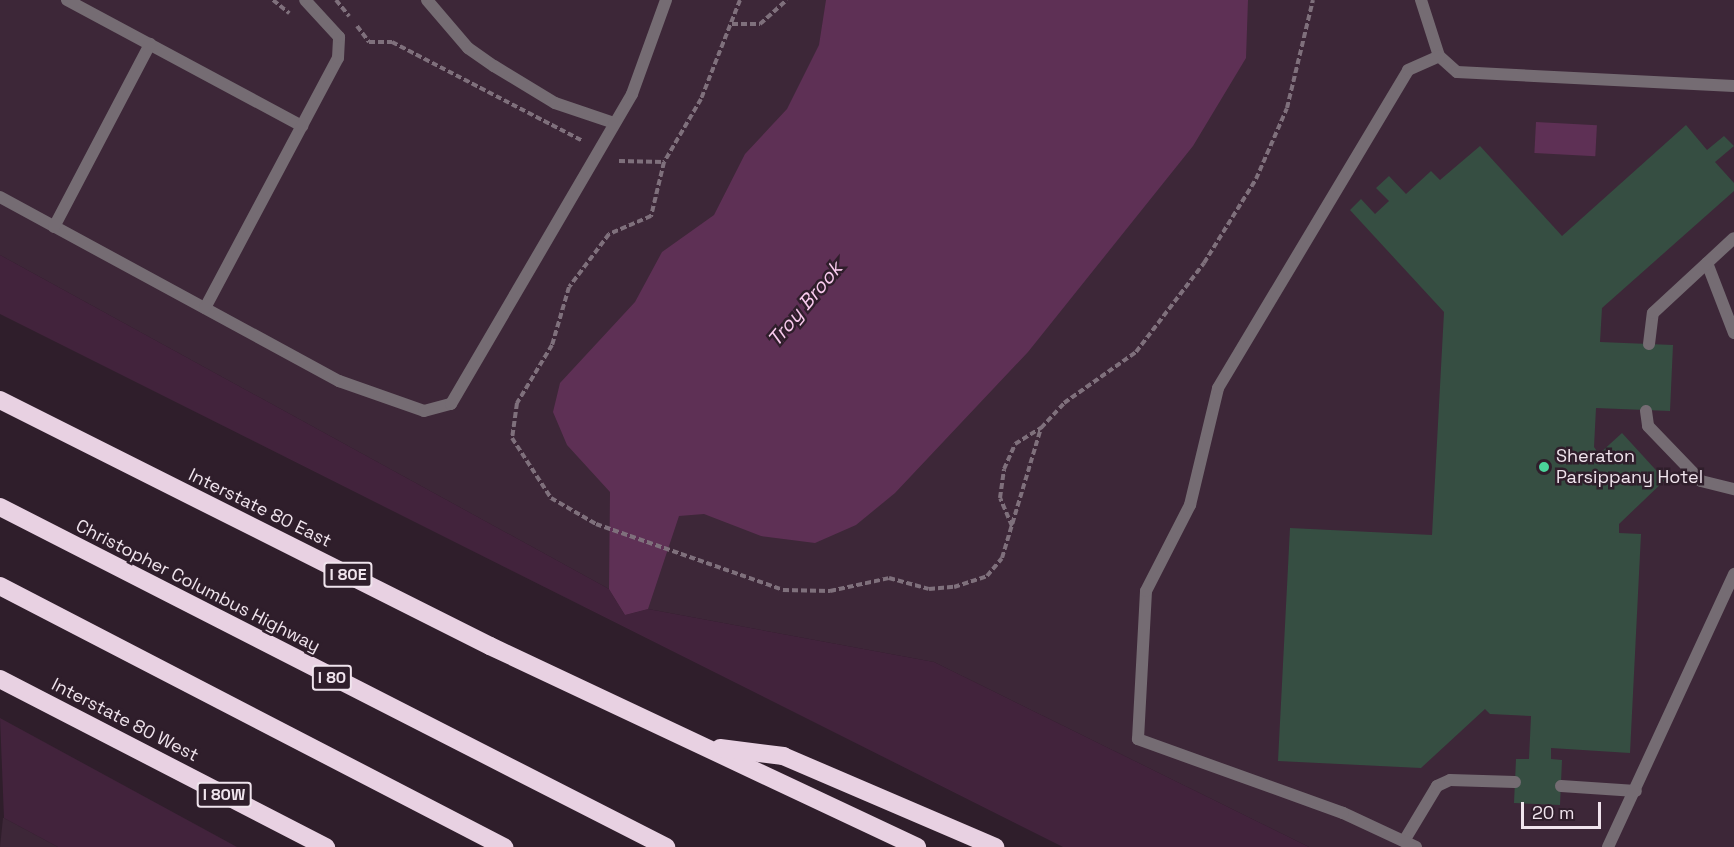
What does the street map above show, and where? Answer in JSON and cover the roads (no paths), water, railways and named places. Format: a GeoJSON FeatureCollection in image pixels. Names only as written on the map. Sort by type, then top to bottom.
{"type":"FeatureCollection","features":[{"type":"Feature","properties":{"kind":"highway","name":"Interstate 80 East"},"geometry":{"type":"LineString","coordinates":[[0,400],[698,745],[917,847]]}},
{"type":"Feature","properties":{"kind":"highway","name":"Christopher Columbus Highway"},"geometry":{"type":"LineString","coordinates":[[0,507],[666,847]]}},
{"type":"Feature","properties":{"kind":"highway"},"geometry":{"type":"LineString","coordinates":[[0,586],[504,847]]}},
{"type":"Feature","properties":{"kind":"highway","name":"Interstate 80 West"},"geometry":{"type":"LineString","coordinates":[[0,679],[326,847]]}},
{"type":"Feature","properties":{"kind":"highway"},"geometry":{"type":"LineString","coordinates":[[698,745],[783,756],[995,847]]}},
{"type":"Feature","properties":{"kind":"lane"},"geometry":{"type":"LineString","coordinates":[[67,0],[302,126]]}},
{"type":"Feature","properties":{"kind":"lane"},"geometry":{"type":"LineString","coordinates":[[205,308],[338,58],[339,37],[305,0]]}},
{"type":"Feature","properties":{"kind":"lane"},"geometry":{"type":"LineString","coordinates":[[0,197],[339,381],[424,411],[451,404],[632,94],[666,0]]}},
{"type":"Feature","properties":{"kind":"lane"},"geometry":{"type":"LineString","coordinates":[[1421,0],[1439,56],[1457,72],[1482,76],[1734,86]]}},
{"type":"Feature","properties":{"kind":"lane"},"geometry":{"type":"LineString","coordinates":[[431,2],[468,48],[494,66],[555,103],[614,123]]}},
{"type":"Feature","properties":{"kind":"lane"},"geometry":{"type":"LineString","coordinates":[[54,227],[150,45]]}},
{"type":"Feature","properties":{"kind":"lane"},"geometry":{"type":"LineString","coordinates":[[1416,847],[1343,813],[1138,739],[1146,591],[1190,505],[1221,382],[1408,70],[1439,56]]}},
{"type":"Feature","properties":{"kind":"lane"},"geometry":{"type":"LineString","coordinates":[[1649,344],[1653,313],[1734,238]]}},
{"type":"Feature","properties":{"kind":"lane"},"geometry":{"type":"LineString","coordinates":[[1707,263],[1734,333]]}},
{"type":"Feature","properties":{"kind":"lane"},"geometry":{"type":"LineString","coordinates":[[1646,411],[1648,426],[1701,481],[1734,489]]}},
{"type":"Feature","properties":{"kind":"lane"},"geometry":{"type":"LineString","coordinates":[[1608,847],[1636,791],[1734,574]]}},
{"type":"Feature","properties":{"kind":"lane"},"geometry":{"type":"LineString","coordinates":[[1404,841],[1437,786],[1450,780],[1515,782]]}},
{"type":"Feature","properties":{"kind":"lane"},"geometry":{"type":"LineString","coordinates":[[1561,786],[1636,791]]}},
{"type":"Feature","properties":{"kind":"water","name":"Troy Brook"},"geometry":{"type":"Polygon","coordinates":[[[826,0],[1248,0],[1246,58],[1193,146],[1028,352],[895,493],[856,525],[815,543],[761,536],[704,514],[679,516],[648,609],[625,615],[609,589],[610,492],[567,445],[553,412],[560,383],[635,302],[662,252],[714,215],[745,154],[787,109],[819,45],[826,0]]]}},
{"type":"Feature","properties":{"kind":"water"},"geometry":{"type":"Polygon","coordinates":[[[1536,122],[1597,125],[1595,156],[1534,153],[1536,122]]]}},
{"type":"Feature","properties":{"kind":"place","name":"Sheraton Parsippany Hotel"},"geometry":{"type":"Point","coordinates":[1544,467]}}]}
